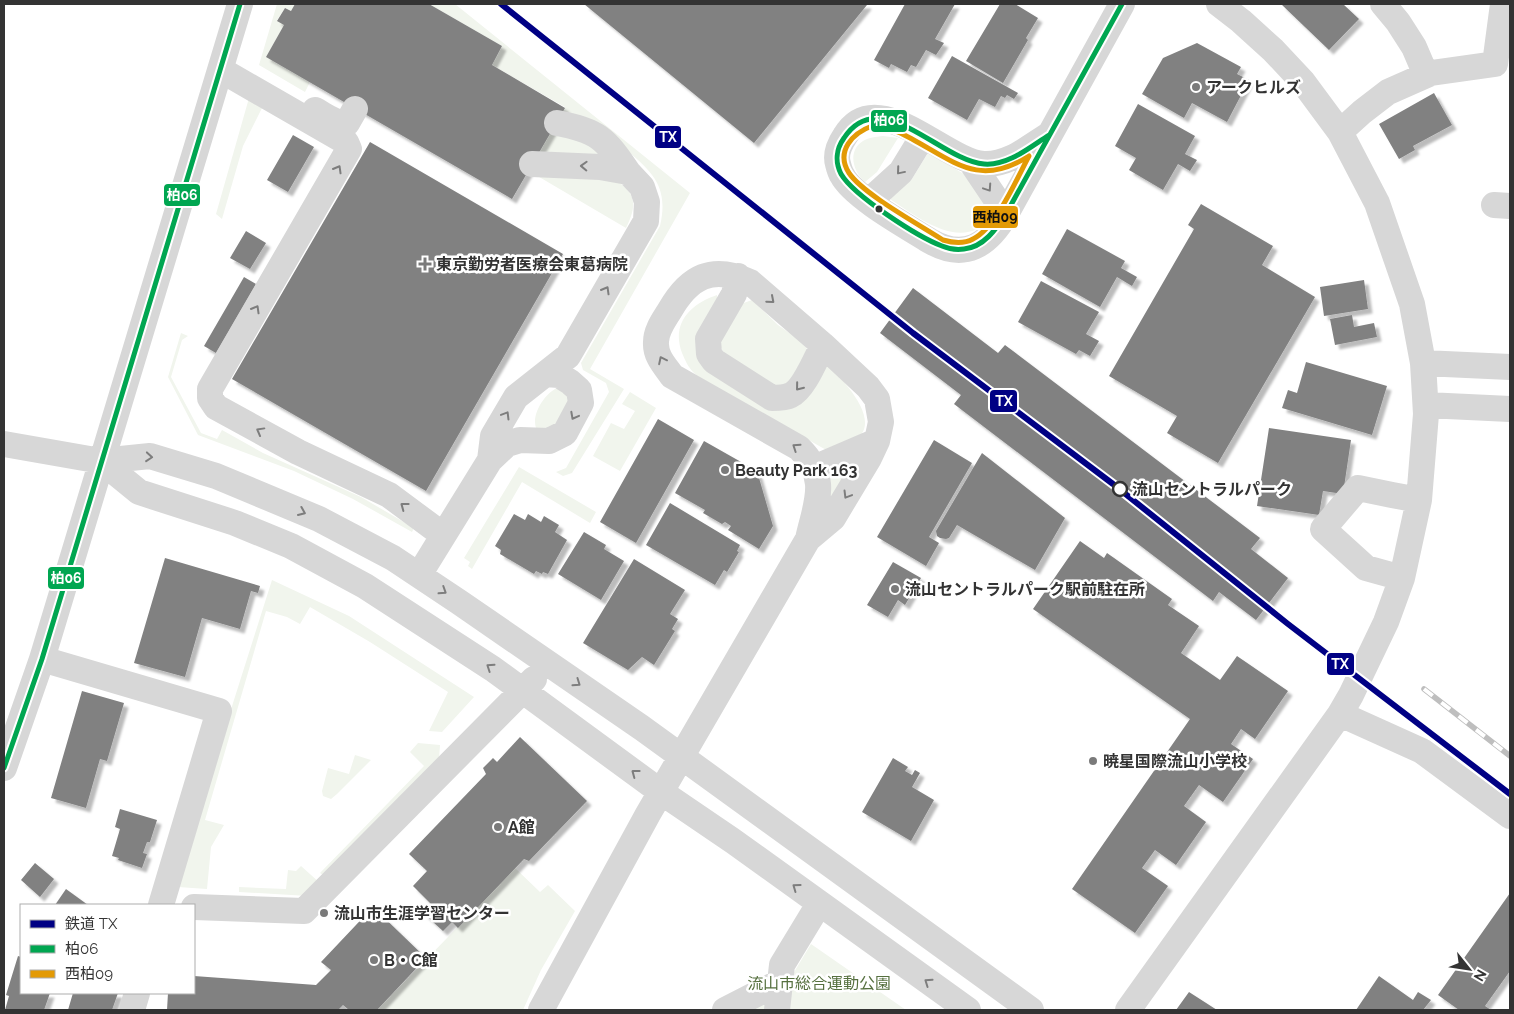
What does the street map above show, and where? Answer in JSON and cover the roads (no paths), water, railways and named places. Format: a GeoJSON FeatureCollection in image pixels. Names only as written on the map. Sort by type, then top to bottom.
{"type":"FeatureCollection","features":[{"type":"Feature","properties":{"kind":"street"},"geometry":{"type":"LineString","coordinates":[[4,768],[42,659],[240,4]]}},
{"type":"Feature","properties":{"kind":"street"},"geometry":{"type":"LineString","coordinates":[[1049,135],[1014,157],[998,163],[984,164],[970,162],[899,123],[884,118],[871,118],[856,124],[847,132],[839,146],[837,159],[842,176],[855,190],[930,241],[940,247],[955,251],[977,246],[997,229],[1006,214],[1122,4]]}},
{"type":"Feature","properties":{"kind":"street"},"geometry":{"type":"LineString","coordinates":[[1128,1010],[1340,714],[1351,695],[1383,630],[1402,578],[1419,500],[1426,405],[1423,363],[1412,304],[1377,203],[1340,132],[1303,82],[1241,20],[1219,4]]}},
{"type":"Feature","properties":{"kind":"street"},"geometry":{"type":"LineString","coordinates":[[1383,4],[1398,22],[1414,47],[1426,75]]}},
{"type":"Feature","properties":{"kind":"street"},"geometry":{"type":"LineString","coordinates":[[1340,132],[1388,92],[1426,75],[1495,64],[1503,4]]}},
{"type":"Feature","properties":{"kind":"street"},"geometry":{"type":"LineString","coordinates":[[223,64],[335,121],[347,123],[355,109]]}},
{"type":"Feature","properties":{"kind":"street"},"geometry":{"type":"LineString","coordinates":[[223,64],[346,142],[349,149],[210,388],[210,398],[216,407],[298,452],[389,495],[443,535]]}},
{"type":"Feature","properties":{"kind":"street"},"geometry":{"type":"LineString","coordinates":[[490,460],[493,436],[516,397],[568,356],[646,221],[647,202],[642,187],[628,172],[615,153],[598,136],[587,130],[556,123]]}},
{"type":"Feature","properties":{"kind":"street"},"geometry":{"type":"LineString","coordinates":[[869,201],[901,172],[923,136]]}},
{"type":"Feature","properties":{"kind":"street"},"geometry":{"type":"LineString","coordinates":[[970,162],[1006,214]]}},
{"type":"Feature","properties":{"kind":"street"},"geometry":{"type":"LineString","coordinates":[[532,164],[600,167],[628,172]]}},
{"type":"Feature","properties":{"kind":"street"},"geometry":{"type":"LineString","coordinates":[[540,1010],[661,792],[808,539],[819,488],[817,474],[810,458],[799,448],[672,376],[660,361],[656,343],[658,329],[683,290],[705,275],[721,272],[738,276],[750,282],[824,345],[868,387],[877,399],[881,422],[878,441],[833,518],[808,539]]}},
{"type":"Feature","properties":{"kind":"street"},"geometry":{"type":"LineString","coordinates":[[738,276],[734,294],[708,339],[709,354],[714,361],[772,398],[782,398],[792,395],[799,390],[824,345]]}},
{"type":"Feature","properties":{"kind":"street"},"geometry":{"type":"LineString","coordinates":[[1423,363],[1510,367]]}},
{"type":"Feature","properties":{"kind":"street"},"geometry":{"type":"LineString","coordinates":[[419,575],[490,460],[507,444],[520,440],[549,441],[565,433],[581,403],[579,390],[559,375],[545,374]]}},
{"type":"Feature","properties":{"kind":"street"},"geometry":{"type":"LineString","coordinates":[[1426,405],[1510,409]]}},
{"type":"Feature","properties":{"kind":"street"},"geometry":{"type":"LineString","coordinates":[[814,468],[878,441]]}},
{"type":"Feature","properties":{"kind":"street"},"geometry":{"type":"LineString","coordinates":[[4,444],[101,461],[150,456],[216,476],[319,519],[393,558],[642,728],[1031,1010]]}},
{"type":"Feature","properties":{"kind":"street"},"geometry":{"type":"LineString","coordinates":[[101,461],[139,492],[235,523],[283,543],[365,586],[492,669],[661,792],[733,841],[968,1010]]}},
{"type":"Feature","properties":{"kind":"street"},"geometry":{"type":"LineString","coordinates":[[1402,578],[1366,568],[1323,529],[1358,488],[1419,500]]}},
{"type":"Feature","properties":{"kind":"street"},"geometry":{"type":"LineString","coordinates":[[42,659],[219,711],[161,904]]}},
{"type":"Feature","properties":{"kind":"street"},"geometry":{"type":"LineString","coordinates":[[195,907],[304,911],[549,664]]}},
{"type":"Feature","properties":{"kind":"street"},"geometry":{"type":"LineString","coordinates":[[1340,714],[1422,752],[1510,816]]}},
{"type":"Feature","properties":{"kind":"street"},"geometry":{"type":"LineString","coordinates":[[777,1010],[782,966],[819,904]]}},
{"type":"Feature","properties":{"kind":"street"},"geometry":{"type":"LineString","coordinates":[[725,1010],[780,982]]}},
{"type":"Feature","properties":{"kind":"street"},"geometry":{"type":"LineString","coordinates":[[132,1010],[137,994]]}},
{"type":"Feature","properties":{"kind":"railway"},"geometry":{"type":"LineString","coordinates":[[1424,689],[1510,756]]}},
{"type":"Feature","properties":{"kind":"rail line","name":"TX"},"geometry":{"type":"LineString","coordinates":[[501,4],[913,333],[1113,484],[1288,624],[1510,794]]}},
{"type":"Feature","properties":{"kind":"place","name":"アークヒルズ"},"geometry":{"type":"Point","coordinates":[1196,87]}},
{"type":"Feature","properties":{"kind":"place","name":"東京勤労者医療会東葛病院"},"geometry":{"type":"Point","coordinates":[425,264]}},
{"type":"Feature","properties":{"kind":"place","name":"Beauty Park 163"},"geometry":{"type":"Point","coordinates":[725,470]}},
{"type":"Feature","properties":{"kind":"place","name":"流山セントラルパーク"},"geometry":{"type":"Point","coordinates":[1120,489]}},
{"type":"Feature","properties":{"kind":"place","name":"流山セントラルパーク駅前駐在所"},"geometry":{"type":"Point","coordinates":[895,589]}},
{"type":"Feature","properties":{"kind":"place","name":"暁星国際流山小学校"},"geometry":{"type":"Point","coordinates":[1093,761]}},
{"type":"Feature","properties":{"kind":"place","name":"A館"},"geometry":{"type":"Point","coordinates":[498,827]}},
{"type":"Feature","properties":{"kind":"place","name":"流山市生涯学習センター"},"geometry":{"type":"Point","coordinates":[324,913]}},
{"type":"Feature","properties":{"kind":"place","name":"B・C館"},"geometry":{"type":"Point","coordinates":[374,960]}},
{"type":"Feature","properties":{"kind":"park label","name":"流山市総合運動公園"},"geometry":{"type":"Point","coordinates":[819,983]}}]}
